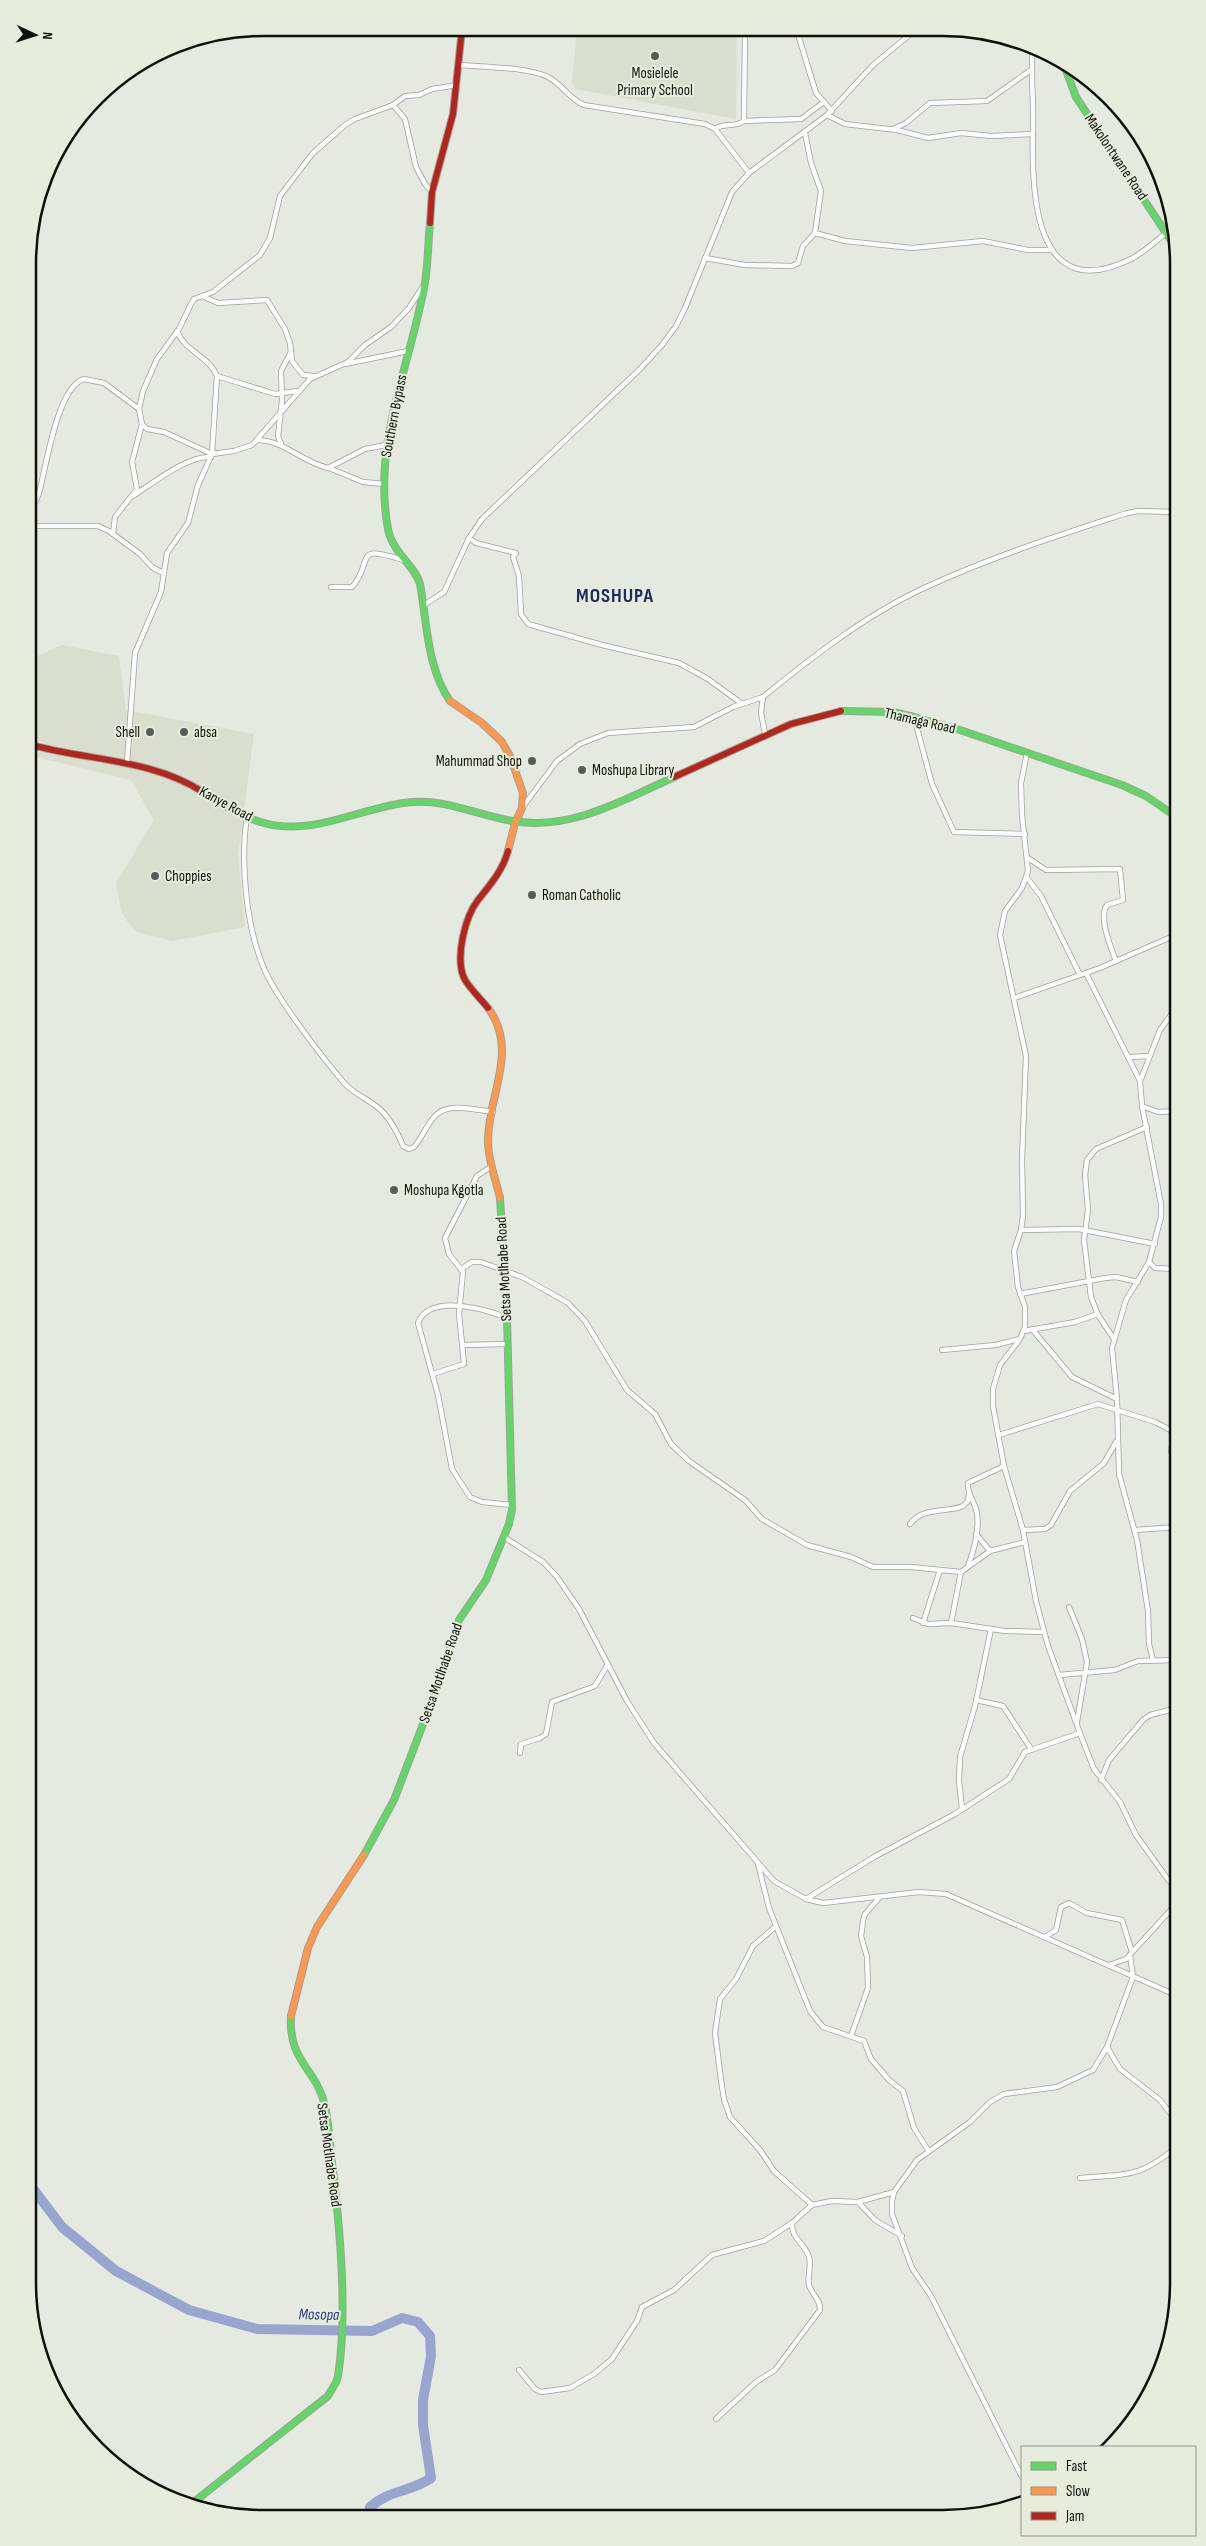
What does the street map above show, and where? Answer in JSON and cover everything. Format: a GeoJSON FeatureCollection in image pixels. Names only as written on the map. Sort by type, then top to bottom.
{"type":"FeatureCollection","features":[{"type":"Feature","properties":{"kind":"street","name":"Southern Bypass"},"geometry":{"type":"LineString","coordinates":[[462,36],[460,65],[450,126],[432,192],[425,283],[386,445],[385,484],[388,530],[394,547],[419,581],[434,664],[443,691],[452,704],[482,723],[502,742],[510,756],[523,794],[522,808]]}},
{"type":"Feature","properties":{"kind":"street"},"geometry":{"type":"LineString","coordinates":[[744,121],[745,36]]}},
{"type":"Feature","properties":{"kind":"street"},"geometry":{"type":"LineString","coordinates":[[798,36],[816,93],[832,111]]}},
{"type":"Feature","properties":{"kind":"street"},"geometry":{"type":"LineString","coordinates":[[424,605],[444,592],[469,538],[491,510],[575,433],[662,345],[676,326],[732,192],[748,173],[805,133],[832,111],[873,65],[907,36]]}},
{"type":"Feature","properties":{"kind":"street"},"geometry":{"type":"LineString","coordinates":[[1032,55],[1032,168],[1037,209],[1050,250],[1067,263],[1093,271],[1134,257],[1166,233]]}},
{"type":"Feature","properties":{"kind":"street"},"geometry":{"type":"LineString","coordinates":[[460,65],[537,73],[552,79],[571,98],[584,104],[694,121],[715,129],[748,173]]}},
{"type":"Feature","properties":{"kind":"street"},"geometry":{"type":"LineString","coordinates":[[892,130],[906,123],[930,103],[987,101],[1031,70]]}},
{"type":"Feature","properties":{"kind":"street","name":"Makolontwane Road"},"geometry":{"type":"LineString","coordinates":[[1067,73],[1076,96],[1168,236]]}},
{"type":"Feature","properties":{"kind":"street"},"geometry":{"type":"LineString","coordinates":[[113,534],[115,517],[138,485],[132,462],[142,424],[139,410],[141,395],[157,359],[177,331],[194,299],[213,292],[260,255],[270,238],[280,196],[313,153],[345,125],[393,105],[405,96],[419,95],[432,89],[457,85]]}},
{"type":"Feature","properties":{"kind":"street"},"geometry":{"type":"LineString","coordinates":[[715,129],[720,125],[736,125],[744,121],[801,119],[824,102]]}},
{"type":"Feature","properties":{"kind":"street"},"geometry":{"type":"LineString","coordinates":[[393,105],[407,124],[412,156],[419,175],[432,192]]}},
{"type":"Feature","properties":{"kind":"street"},"geometry":{"type":"LineString","coordinates":[[827,115],[845,124],[892,130],[928,138],[961,133],[991,136],[1033,134]]}},
{"type":"Feature","properties":{"kind":"street"},"geometry":{"type":"LineString","coordinates":[[705,258],[745,266],[792,266],[798,263],[803,246],[815,233],[821,191],[811,163],[805,133]]}},
{"type":"Feature","properties":{"kind":"street"},"geometry":{"type":"LineString","coordinates":[[815,233],[845,241],[912,248],[983,241],[1028,250],[1050,250]]}},
{"type":"Feature","properties":{"kind":"street"},"geometry":{"type":"LineString","coordinates":[[344,364],[399,320],[425,283]]}},
{"type":"Feature","properties":{"kind":"street"},"geometry":{"type":"LineString","coordinates":[[202,296],[218,303],[267,300],[285,329],[294,366],[300,373],[306,376],[315,376]]}},
{"type":"Feature","properties":{"kind":"street"},"geometry":{"type":"LineString","coordinates":[[177,331],[185,346],[206,361],[217,376],[273,394],[298,391]]}},
{"type":"Feature","properties":{"kind":"street"},"geometry":{"type":"LineString","coordinates":[[131,497],[199,457],[245,448],[258,440],[281,409],[315,376],[344,364],[408,351]]}},
{"type":"Feature","properties":{"kind":"street"},"geometry":{"type":"LineString","coordinates":[[281,444],[278,436],[282,394],[281,371],[291,352]]}},
{"type":"Feature","properties":{"kind":"street"},"geometry":{"type":"LineString","coordinates":[[127,762],[134,658],[161,592],[167,553],[188,523],[198,484],[212,455],[217,376]]}},
{"type":"Feature","properties":{"kind":"street"},"geometry":{"type":"LineString","coordinates":[[36,501],[62,404],[79,381],[89,380],[104,384],[139,410]]}},
{"type":"Feature","properties":{"kind":"street"},"geometry":{"type":"LineString","coordinates":[[142,424],[147,429],[164,432],[212,455]]}},
{"type":"Feature","properties":{"kind":"street"},"geometry":{"type":"LineString","coordinates":[[258,440],[281,444],[307,460],[363,482],[385,484]]}},
{"type":"Feature","properties":{"kind":"street"},"geometry":{"type":"LineString","coordinates":[[328,468],[365,449],[386,445]]}},
{"type":"Feature","properties":{"kind":"street"},"geometry":{"type":"LineString","coordinates":[[515,823],[522,808],[557,761],[580,744],[608,733],[694,726],[741,704],[763,697],[836,642],[924,588],[1046,540],[1124,514],[1143,511],[1170,512]]}},
{"type":"Feature","properties":{"kind":"street"},"geometry":{"type":"LineString","coordinates":[[36,526],[89,525],[104,529],[140,554],[152,567],[164,573]]}},
{"type":"Feature","properties":{"kind":"street"},"geometry":{"type":"LineString","coordinates":[[469,538],[476,543],[516,554],[514,558],[519,576],[521,614],[528,624],[602,645],[679,662],[708,679],[741,704]]}},
{"type":"Feature","properties":{"kind":"street"},"geometry":{"type":"LineString","coordinates":[[331,587],[352,587],[368,555],[372,553],[384,554],[404,560]]}},
{"type":"Feature","properties":{"kind":"street"},"geometry":{"type":"LineString","coordinates":[[763,697],[761,712],[765,734]]}},
{"type":"Feature","properties":{"kind":"street","name":"Thamaga Road"},"geometry":{"type":"LineString","coordinates":[[515,823],[553,824],[605,808],[765,734],[791,724],[839,712],[877,711],[914,717],[1122,785],[1146,796],[1170,812]]}},
{"type":"Feature","properties":{"kind":"street"},"geometry":{"type":"LineString","coordinates":[[914,717],[932,784],[954,832],[1025,834]]}},
{"type":"Feature","properties":{"kind":"street","name":"Kanye Road"},"geometry":{"type":"LineString","coordinates":[[36,746],[57,752],[127,762],[170,774],[231,810],[266,824],[297,826],[321,823],[400,803],[418,801],[447,804],[515,823]]}},
{"type":"Feature","properties":{"kind":"street"},"geometry":{"type":"LineString","coordinates":[[1027,753],[1021,783],[1028,858],[1027,878],[1005,910],[1001,923],[1002,950],[1026,1056],[1021,1230],[1014,1251],[1020,1294],[1026,1316],[1024,1330],[1020,1339],[1000,1365],[993,1389],[993,1406],[1004,1466],[1023,1530],[1036,1601],[1044,1632],[1080,1733],[1101,1780],[1120,1802],[1136,1836],[1170,1882]]}},
{"type":"Feature","properties":{"kind":"street"},"geometry":{"type":"LineString","coordinates":[[247,816],[244,835],[246,875],[253,933],[262,962],[272,982],[294,1016],[346,1084],[381,1111],[394,1126],[403,1146],[406,1148],[414,1147],[432,1119],[438,1112],[445,1109],[454,1108],[493,1112]]}},
{"type":"Feature","properties":{"kind":"street","name":"Setsa Motlhabe Road"},"geometry":{"type":"LineString","coordinates":[[197,2500],[328,2396],[338,2378],[342,2315],[337,2204],[325,2105],[313,2079],[296,2054],[291,2035],[291,2017],[308,1948],[317,1927],[363,1857],[394,1800],[435,1694],[458,1620],[486,1580],[509,1524],[512,1505],[505,1270],[500,1202],[488,1143],[501,1077],[502,1044],[498,1025],[491,1012],[464,978],[461,953],[467,919],[475,904],[504,864],[515,823]]}},
{"type":"Feature","properties":{"kind":"street"},"geometry":{"type":"LineString","coordinates":[[1028,858],[1046,870],[1120,870],[1123,900],[1107,905],[1104,911],[1109,943],[1116,961]]}},
{"type":"Feature","properties":{"kind":"street"},"geometry":{"type":"LineString","coordinates":[[1027,878],[1041,896],[1080,975]]}},
{"type":"Feature","properties":{"kind":"street"},"geometry":{"type":"LineString","coordinates":[[1014,998],[1086,973],[1170,937]]}},
{"type":"Feature","properties":{"kind":"street"},"geometry":{"type":"LineString","coordinates":[[1086,973],[1140,1081],[1142,1106],[1161,1204],[1161,1217],[1155,1244],[1149,1262],[1126,1300],[1114,1339],[1112,1357],[1117,1399],[1116,1442],[1120,1484],[1135,1530],[1148,1611],[1149,1644],[1153,1660]]}},
{"type":"Feature","properties":{"kind":"street"},"geometry":{"type":"LineString","coordinates":[[1140,1081],[1160,1030],[1170,1017]]}},
{"type":"Feature","properties":{"kind":"street"},"geometry":{"type":"LineString","coordinates":[[1129,1058],[1149,1056]]}},
{"type":"Feature","properties":{"kind":"street"},"geometry":{"type":"LineString","coordinates":[[1142,1106],[1158,1112],[1170,1111]]}},
{"type":"Feature","properties":{"kind":"street"},"geometry":{"type":"LineString","coordinates":[[1114,1339],[1098,1314],[1091,1298],[1085,1230],[1088,1210],[1085,1174],[1089,1155],[1096,1149],[1147,1127]]}},
{"type":"Feature","properties":{"kind":"street"},"geometry":{"type":"LineString","coordinates":[[433,1374],[441,1370],[463,1365],[459,1306],[464,1276],[461,1268],[448,1254],[445,1238],[477,1176],[492,1166]]}},
{"type":"Feature","properties":{"kind":"street"},"geometry":{"type":"LineString","coordinates":[[1021,1230],[1068,1228],[1155,1244]]}},
{"type":"Feature","properties":{"kind":"street"},"geometry":{"type":"LineString","coordinates":[[461,1268],[476,1262],[505,1270],[562,1299],[575,1309],[626,1390],[655,1414],[671,1444],[689,1461],[745,1500],[762,1519],[807,1545],[851,1557],[870,1566],[960,1572],[990,1551],[1025,1542]]}},
{"type":"Feature","properties":{"kind":"street"},"geometry":{"type":"LineString","coordinates":[[1149,1262],[1160,1269],[1170,1269]]}},
{"type":"Feature","properties":{"kind":"street"},"geometry":{"type":"LineString","coordinates":[[1020,1294],[1089,1280],[1116,1277],[1138,1282]]}},
{"type":"Feature","properties":{"kind":"street"},"geometry":{"type":"LineString","coordinates":[[507,1318],[473,1306],[459,1306],[437,1309],[419,1319],[419,1327],[433,1374],[452,1469],[466,1491],[476,1500],[512,1505]]}},
{"type":"Feature","properties":{"kind":"street"},"geometry":{"type":"LineString","coordinates":[[1024,1330],[1075,1322],[1098,1314]]}},
{"type":"Feature","properties":{"kind":"street"},"geometry":{"type":"LineString","coordinates":[[1032,1329],[1072,1377],[1117,1399]]}},
{"type":"Feature","properties":{"kind":"street"},"geometry":{"type":"LineString","coordinates":[[942,1350],[996,1345],[1020,1339]]}},
{"type":"Feature","properties":{"kind":"street"},"geometry":{"type":"LineString","coordinates":[[463,1345],[508,1344]]}},
{"type":"Feature","properties":{"kind":"street"},"geometry":{"type":"LineString","coordinates":[[999,1435],[1067,1415],[1094,1404],[1102,1404],[1117,1411],[1155,1422],[1170,1430]]}},
{"type":"Feature","properties":{"kind":"street"},"geometry":{"type":"LineString","coordinates":[[1023,1530],[1045,1529],[1051,1525],[1070,1491],[1104,1463],[1116,1442]]}},
{"type":"Feature","properties":{"kind":"street"},"geometry":{"type":"LineString","coordinates":[[910,1524],[916,1518],[938,1509],[963,1506],[968,1500],[968,1483],[971,1480],[1004,1466]]}},
{"type":"Feature","properties":{"kind":"street"},"geometry":{"type":"LineString","coordinates":[[968,1567],[974,1550],[977,1512],[969,1494]]}},
{"type":"Feature","properties":{"kind":"street"},"geometry":{"type":"LineString","coordinates":[[1135,1530],[1170,1528]]}},
{"type":"Feature","properties":{"kind":"street"},"geometry":{"type":"LineString","coordinates":[[976,1534],[990,1551]]}},
{"type":"Feature","properties":{"kind":"street"},"geometry":{"type":"LineString","coordinates":[[504,1537],[543,1562],[557,1578],[579,1610],[627,1701],[654,1743],[774,1881],[806,1899],[823,1903],[920,1892],[946,1894],[1170,1993]]}},
{"type":"Feature","properties":{"kind":"street"},"geometry":{"type":"LineString","coordinates":[[923,1623],[940,1570]]}},
{"type":"Feature","properties":{"kind":"street"},"geometry":{"type":"LineString","coordinates":[[951,1623],[960,1572]]}},
{"type":"Feature","properties":{"kind":"street"},"geometry":{"type":"LineString","coordinates":[[1069,1607],[1086,1652],[1087,1671],[1077,1724]]}},
{"type":"Feature","properties":{"kind":"street"},"geometry":{"type":"LineString","coordinates":[[913,1618],[923,1623],[951,1623],[991,1629],[1044,1632]]}},
{"type":"Feature","properties":{"kind":"street"},"geometry":{"type":"LineString","coordinates":[[962,1809],[959,1781],[960,1757],[976,1700],[991,1629]]}},
{"type":"Feature","properties":{"kind":"street"},"geometry":{"type":"LineString","coordinates":[[1059,1675],[1115,1670],[1133,1662],[1170,1660]]}},
{"type":"Feature","properties":{"kind":"street"},"geometry":{"type":"LineString","coordinates":[[520,1753],[521,1744],[546,1734],[552,1702],[595,1686],[608,1664]]}},
{"type":"Feature","properties":{"kind":"street"},"geometry":{"type":"LineString","coordinates":[[976,1700],[1003,1706],[1030,1749]]}},
{"type":"Feature","properties":{"kind":"street"},"geometry":{"type":"LineString","coordinates":[[1101,1780],[1109,1760],[1143,1720],[1150,1715],[1170,1710]]}},
{"type":"Feature","properties":{"kind":"street"},"geometry":{"type":"LineString","coordinates":[[806,1899],[874,1857],[962,1809],[1009,1779],[1022,1755],[1030,1749],[1080,1733]]}},
{"type":"Feature","properties":{"kind":"street"},"geometry":{"type":"LineString","coordinates":[[758,1862],[776,1926],[810,2011],[823,2027],[864,2041],[872,2060],[889,2080],[903,2091],[914,2128],[928,2150]]}},
{"type":"Feature","properties":{"kind":"street"},"geometry":{"type":"LineString","coordinates":[[851,2036],[864,2002],[868,1984],[867,1954],[861,1936],[862,1921],[867,1911],[879,1898]]}},
{"type":"Feature","properties":{"kind":"street"},"geometry":{"type":"LineString","coordinates":[[1021,2475],[931,2296],[912,2268],[891,2208],[894,2192],[907,2173],[928,2150],[970,2122],[997,2097],[1004,2094],[1057,2087],[1088,2074],[1096,2066],[1107,2048],[1133,1977],[1131,1953],[1122,1920],[1087,1913],[1069,1903],[1061,1907],[1056,1930],[1045,1937]]}},
{"type":"Feature","properties":{"kind":"street"},"geometry":{"type":"LineString","coordinates":[[1108,1966],[1122,1961],[1131,1953],[1170,1911]]}},
{"type":"Feature","properties":{"kind":"street"},"geometry":{"type":"LineString","coordinates":[[776,1926],[753,1946],[736,1978],[720,1999],[715,2033],[724,2099],[730,2117],[760,2150],[774,2171],[812,2205]]}},
{"type":"Feature","properties":{"kind":"street"},"geometry":{"type":"LineString","coordinates":[[1107,2048],[1120,2069],[1155,2095],[1170,2113]]}},
{"type":"Feature","properties":{"kind":"street"},"geometry":{"type":"LineString","coordinates":[[1080,2178],[1136,2173],[1156,2164],[1170,2153]]}},
{"type":"Feature","properties":{"kind":"street"},"geometry":{"type":"LineString","coordinates":[[519,2370],[530,2385],[541,2392],[570,2388],[594,2374],[612,2359],[637,2321],[642,2307],[674,2290],[702,2262],[718,2252],[764,2241],[792,2223],[812,2205],[832,2201],[858,2202],[894,2192]]}},
{"type":"Feature","properties":{"kind":"street"},"geometry":{"type":"LineString","coordinates":[[858,2202],[875,2220],[902,2236]]}},
{"type":"Feature","properties":{"kind":"street"},"geometry":{"type":"LineString","coordinates":[[716,2419],[756,2382],[775,2370],[820,2310],[820,2304],[809,2284],[809,2257],[791,2232],[792,2223]]}},
{"type":"Feature","properties":{"kind":"shaded area","name":"Mosielele Primary School"},"geometry":{"type":"Polygon","coordinates":[[[576,36],[737,36],[736,119],[575,89],[572,81],[576,36]]]}},
{"type":"Feature","properties":{"kind":"shaded area"},"geometry":{"type":"Polygon","coordinates":[[[62,645],[119,656],[126,710],[254,734],[238,855],[245,927],[172,941],[137,932],[127,921],[121,911],[116,883],[154,820],[131,780],[36,757],[36,656],[62,645]]]}},
{"type":"Feature","properties":{"kind":"waterway","name":"Mosopa"},"geometry":{"type":"LineString","coordinates":[[36,2193],[62,2227],[116,2271],[189,2310],[257,2329],[372,2331],[402,2318],[418,2322],[430,2336],[431,2356],[423,2400],[423,2425],[431,2478],[423,2483],[385,2497],[370,2507],[370,2510]]}},
{"type":"Feature","properties":{"kind":"traffic: fast"},"geometry":{"type":"LineString","coordinates":[[1067,73],[1076,97],[1168,236]]}},
{"type":"Feature","properties":{"kind":"traffic: fast"},"geometry":{"type":"LineString","coordinates":[[430,223],[425,283],[389,435],[384,497],[390,537],[414,571],[420,584],[432,659],[442,688],[450,701]]}},
{"type":"Feature","properties":{"kind":"traffic: fast"},"geometry":{"type":"LineString","coordinates":[[841,711],[893,712],[960,730],[1122,785],[1146,796],[1170,812]]}},
{"type":"Feature","properties":{"kind":"traffic: fast"},"geometry":{"type":"LineString","coordinates":[[203,792],[232,810],[248,817],[264,823],[283,826],[320,824],[375,809],[412,802],[450,805],[500,819],[534,823],[576,818],[616,804],[674,777]]}},
{"type":"Feature","properties":{"kind":"traffic: fast"},"geometry":{"type":"LineString","coordinates":[[364,1855],[394,1800],[435,1693],[459,1620],[486,1580],[509,1524],[512,1510],[507,1318],[500,1198]]}},
{"type":"Feature","properties":{"kind":"traffic: fast"},"geometry":{"type":"LineString","coordinates":[[197,2500],[328,2396],[338,2376],[342,2325],[342,2270],[328,2127],[321,2093],[298,2055],[294,2044],[291,2032],[291,2016]]}},
{"type":"Feature","properties":{"kind":"traffic: slow"},"geometry":{"type":"LineString","coordinates":[[450,701],[482,723],[502,742],[510,756],[523,793],[522,808],[515,823],[508,851]]}},
{"type":"Feature","properties":{"kind":"traffic: slow"},"geometry":{"type":"LineString","coordinates":[[488,1008],[497,1024],[501,1040],[500,1074],[492,1108],[488,1142],[500,1198]]}},
{"type":"Feature","properties":{"kind":"traffic: slow"},"geometry":{"type":"LineString","coordinates":[[291,2016],[308,1948],[317,1927],[364,1855]]}},
{"type":"Feature","properties":{"kind":"traffic: jam"},"geometry":{"type":"LineString","coordinates":[[430,223],[432,192],[453,114],[461,36]]}},
{"type":"Feature","properties":{"kind":"traffic: jam"},"geometry":{"type":"LineString","coordinates":[[674,777],[791,724],[841,711]]}},
{"type":"Feature","properties":{"kind":"traffic: jam"},"geometry":{"type":"LineString","coordinates":[[36,746],[140,766],[183,781],[203,792]]}},
{"type":"Feature","properties":{"kind":"traffic: jam"},"geometry":{"type":"LineString","coordinates":[[488,1008],[464,978],[461,969],[461,949],[465,927],[473,907],[499,871],[508,851]]}},
{"type":"Feature","properties":{"kind":"place","name":"Mosielele Primary School"},"geometry":{"type":"Point","coordinates":[655,56]}},
{"type":"Feature","properties":{"kind":"place","name":"Shell"},"geometry":{"type":"Point","coordinates":[150,732]}},
{"type":"Feature","properties":{"kind":"place","name":"absa"},"geometry":{"type":"Point","coordinates":[184,732]}},
{"type":"Feature","properties":{"kind":"place","name":"Mahummad Shop"},"geometry":{"type":"Point","coordinates":[532,761]}},
{"type":"Feature","properties":{"kind":"place","name":"Moshupa Library"},"geometry":{"type":"Point","coordinates":[582,770]}},
{"type":"Feature","properties":{"kind":"place","name":"Choppies"},"geometry":{"type":"Point","coordinates":[155,876]}},
{"type":"Feature","properties":{"kind":"place","name":"Roman Catholic"},"geometry":{"type":"Point","coordinates":[532,895]}},
{"type":"Feature","properties":{"kind":"place","name":"Moshupa Kgotla"},"geometry":{"type":"Point","coordinates":[394,1190]}},
{"type":"Feature","properties":{"kind":"district","name":"MOSHUPA"},"geometry":{"type":"Point","coordinates":[615,596]}}]}
